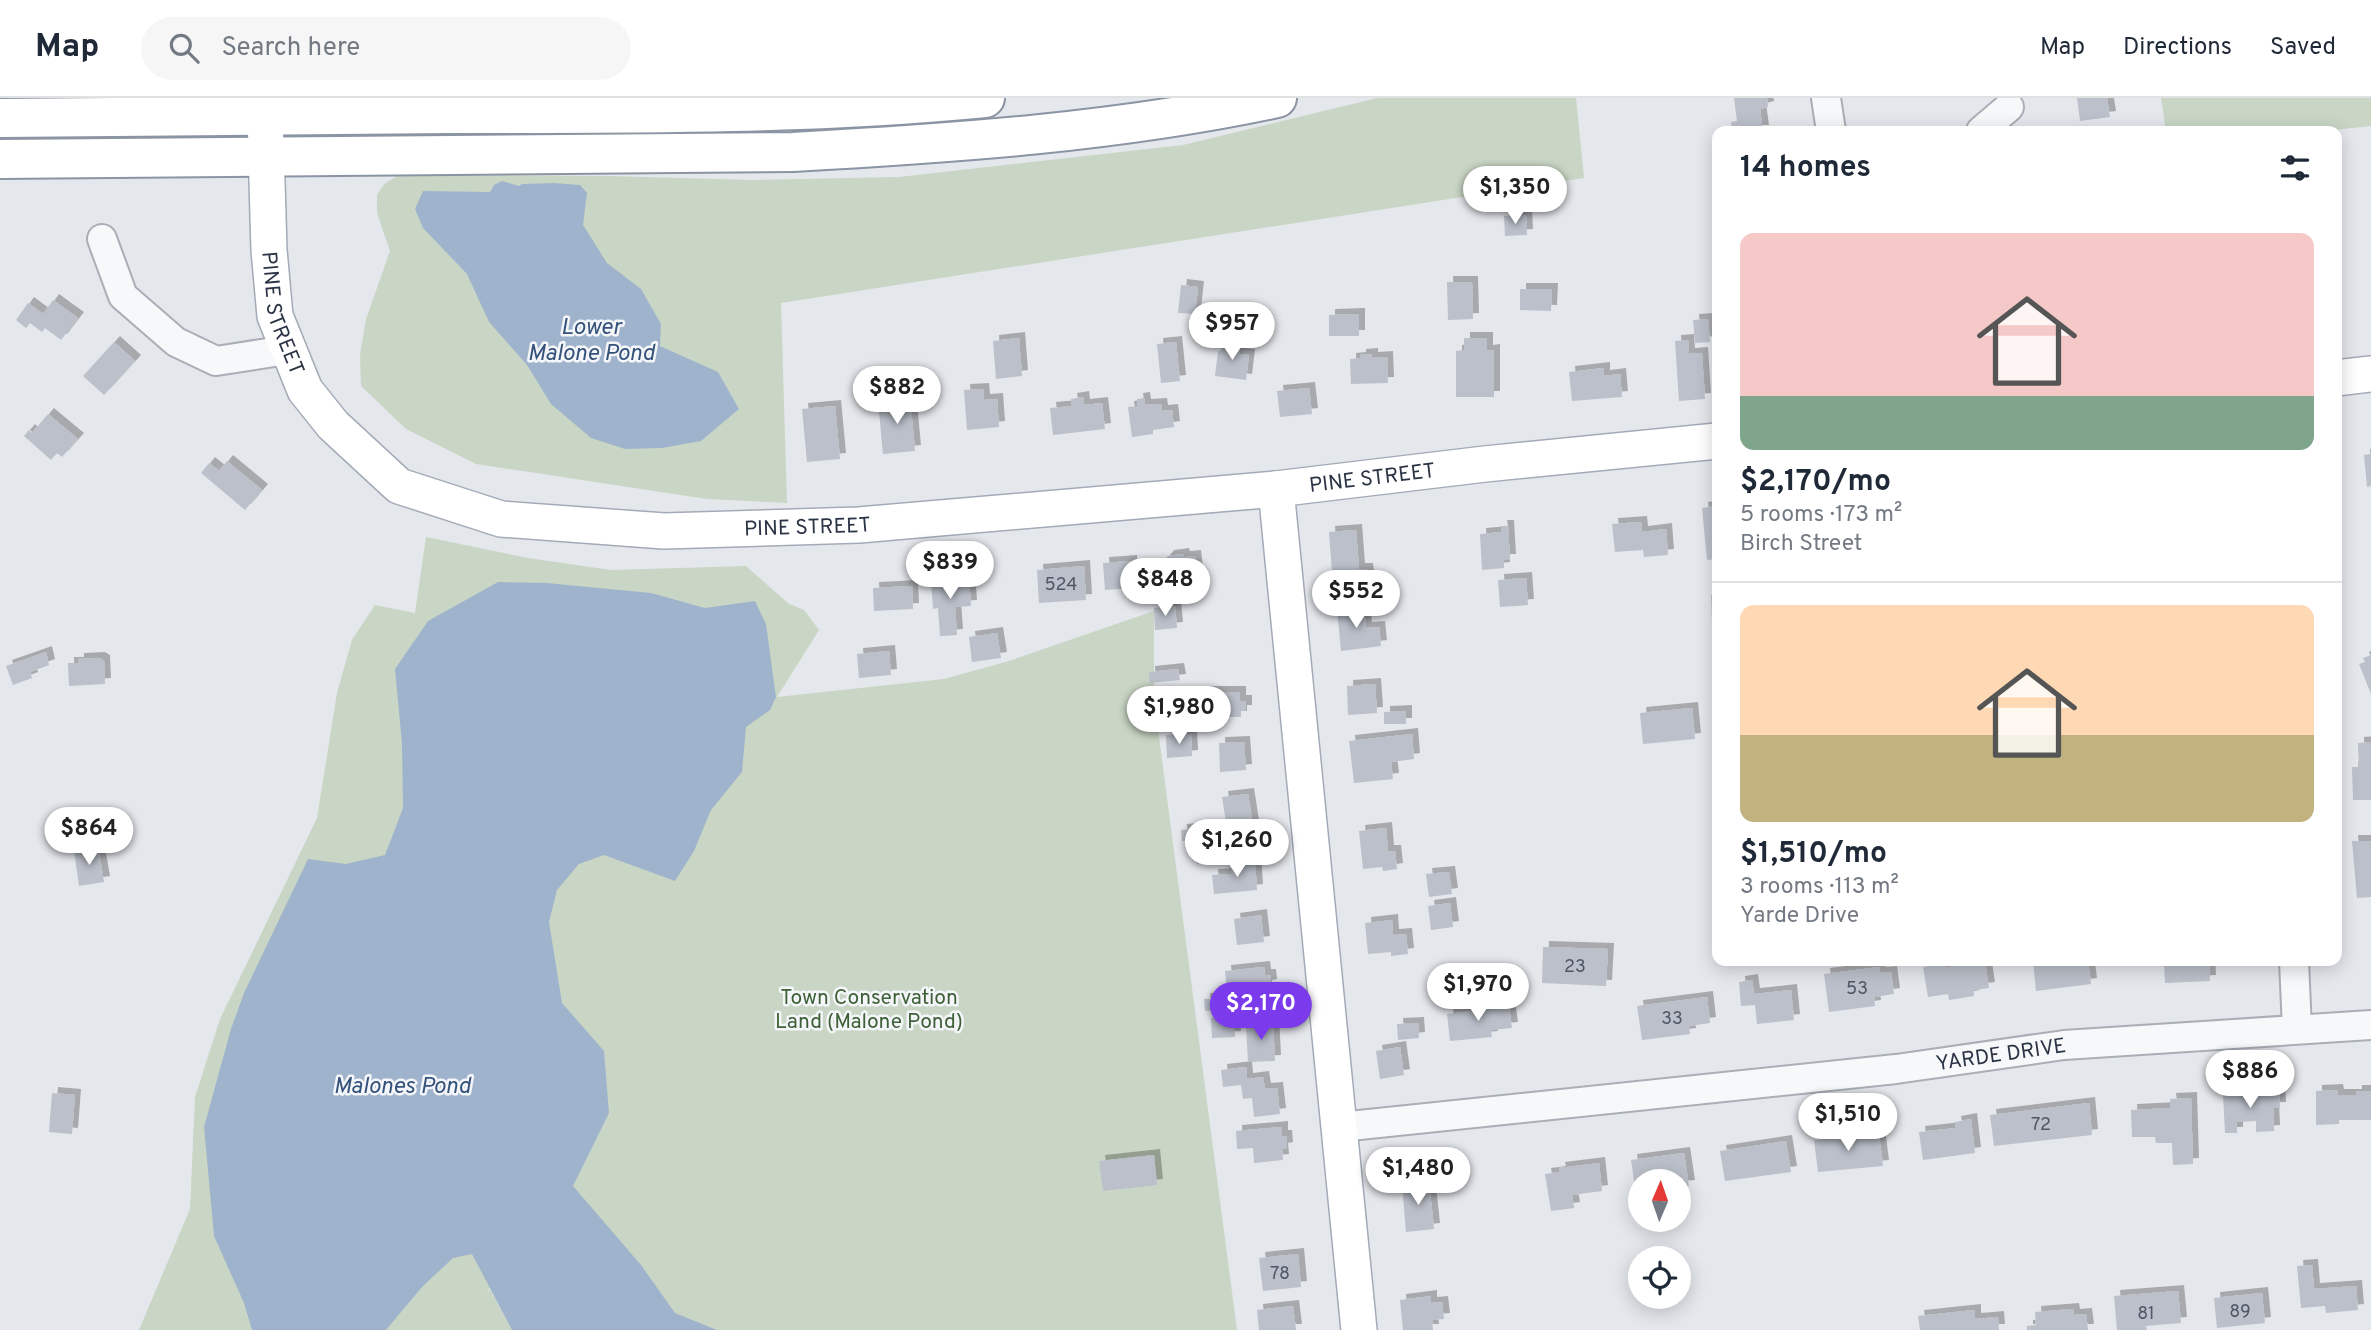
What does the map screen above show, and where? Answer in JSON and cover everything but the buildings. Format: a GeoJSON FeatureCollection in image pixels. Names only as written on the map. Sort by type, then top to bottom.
{"type":"FeatureCollection","features":[{"type":"Feature","properties":{"kind":"highway"},"geometry":{"type":"LineString","coordinates":[[0,118],[265,106],[682,114],[796,111],[985,98]]}},
{"type":"Feature","properties":{"kind":"highway"},"geometry":{"type":"LineString","coordinates":[[0,159],[696,155],[793,152],[913,146],[1030,135],[1145,121],[1277,98]]}},
{"type":"Feature","properties":{"kind":"main road","name":"PINE STREET"},"geometry":{"type":"LineString","coordinates":[[265,106],[269,250],[275,316],[305,390],[333,425],[399,485],[500,519],[664,531],[859,525],[1276,489],[1485,464],[1712,441]]}},
{"type":"Feature","properties":{"kind":"main road"},"geometry":{"type":"LineString","coordinates":[[2342,377],[2371,374]]}},
{"type":"Feature","properties":{"kind":"main road"},"geometry":{"type":"LineString","coordinates":[[1276,489],[1359,1330]]}},
{"type":"Feature","properties":{"kind":"street"},"geometry":{"type":"LineString","coordinates":[[1826,98],[1830,126]]}},
{"type":"Feature","properties":{"kind":"street"},"geometry":{"type":"LineString","coordinates":[[1988,126],[2009,107]]}},
{"type":"Feature","properties":{"kind":"street"},"geometry":{"type":"LineString","coordinates":[[102,239],[123,296],[176,342],[216,361],[287,350]]}},
{"type":"Feature","properties":{"kind":"street"},"geometry":{"type":"LineString","coordinates":[[2294,966],[2297,1029]]}},
{"type":"Feature","properties":{"kind":"street","name":"YARDE DRIVE"},"geometry":{"type":"LineString","coordinates":[[1340,1127],[1896,1069],[2064,1045],[2371,1025]]}},
{"type":"Feature","properties":{"kind":"green space"},"geometry":{"type":"Polygon","coordinates":[[[1377,98],[1576,98],[1584,178],[781,303],[787,503],[707,499],[476,464],[406,429],[361,386],[360,355],[366,319],[390,251],[377,213],[377,195],[384,184],[399,175],[752,180],[899,177],[1183,145],[1377,98]]]}},
{"type":"Feature","properties":{"kind":"green space"},"geometry":{"type":"Polygon","coordinates":[[[2161,98],[2371,98],[2371,126],[2342,129],[2342,126],[2165,126],[2161,98]]]}},
{"type":"Feature","properties":{"kind":"green space","name":"Town Conservation Land (Malone Pond)"},"geometry":{"type":"Polygon","coordinates":[[[426,537],[528,558],[611,570],[746,566],[789,604],[804,610],[819,630],[777,697],[944,679],[1009,661],[1154,611],[1154,699],[1237,1330],[612,1330],[506,1255],[486,1295],[490,1289],[512,1330],[139,1330],[190,1209],[195,1097],[220,1019],[317,818],[337,693],[352,640],[375,605],[415,613],[426,537]]]}},
{"type":"Feature","properties":{"kind":"water","name":"Lower Malone Pond"},"geometry":{"type":"Polygon","coordinates":[[[502,181],[519,186],[554,183],[580,185],[587,193],[583,225],[607,263],[641,289],[661,324],[660,346],[718,372],[739,409],[701,441],[662,448],[625,449],[591,438],[551,404],[527,365],[489,322],[467,274],[423,228],[415,209],[423,191],[490,192],[494,185],[502,181]]]}},
{"type":"Feature","properties":{"kind":"water","name":"Malones Pond"},"geometry":{"type":"Polygon","coordinates":[[[498,582],[547,583],[651,593],[705,608],[755,601],[766,624],[776,697],[770,710],[746,727],[742,772],[711,810],[694,851],[675,881],[604,855],[579,864],[557,890],[549,922],[562,1003],[604,1051],[609,1113],[573,1186],[641,1265],[675,1313],[717,1330],[512,1330],[472,1254],[453,1258],[422,1287],[386,1330],[252,1330],[244,1303],[214,1236],[204,1127],[231,1029],[244,993],[308,859],[346,864],[385,855],[403,808],[402,744],[395,669],[428,621],[498,582]]]}}]}
